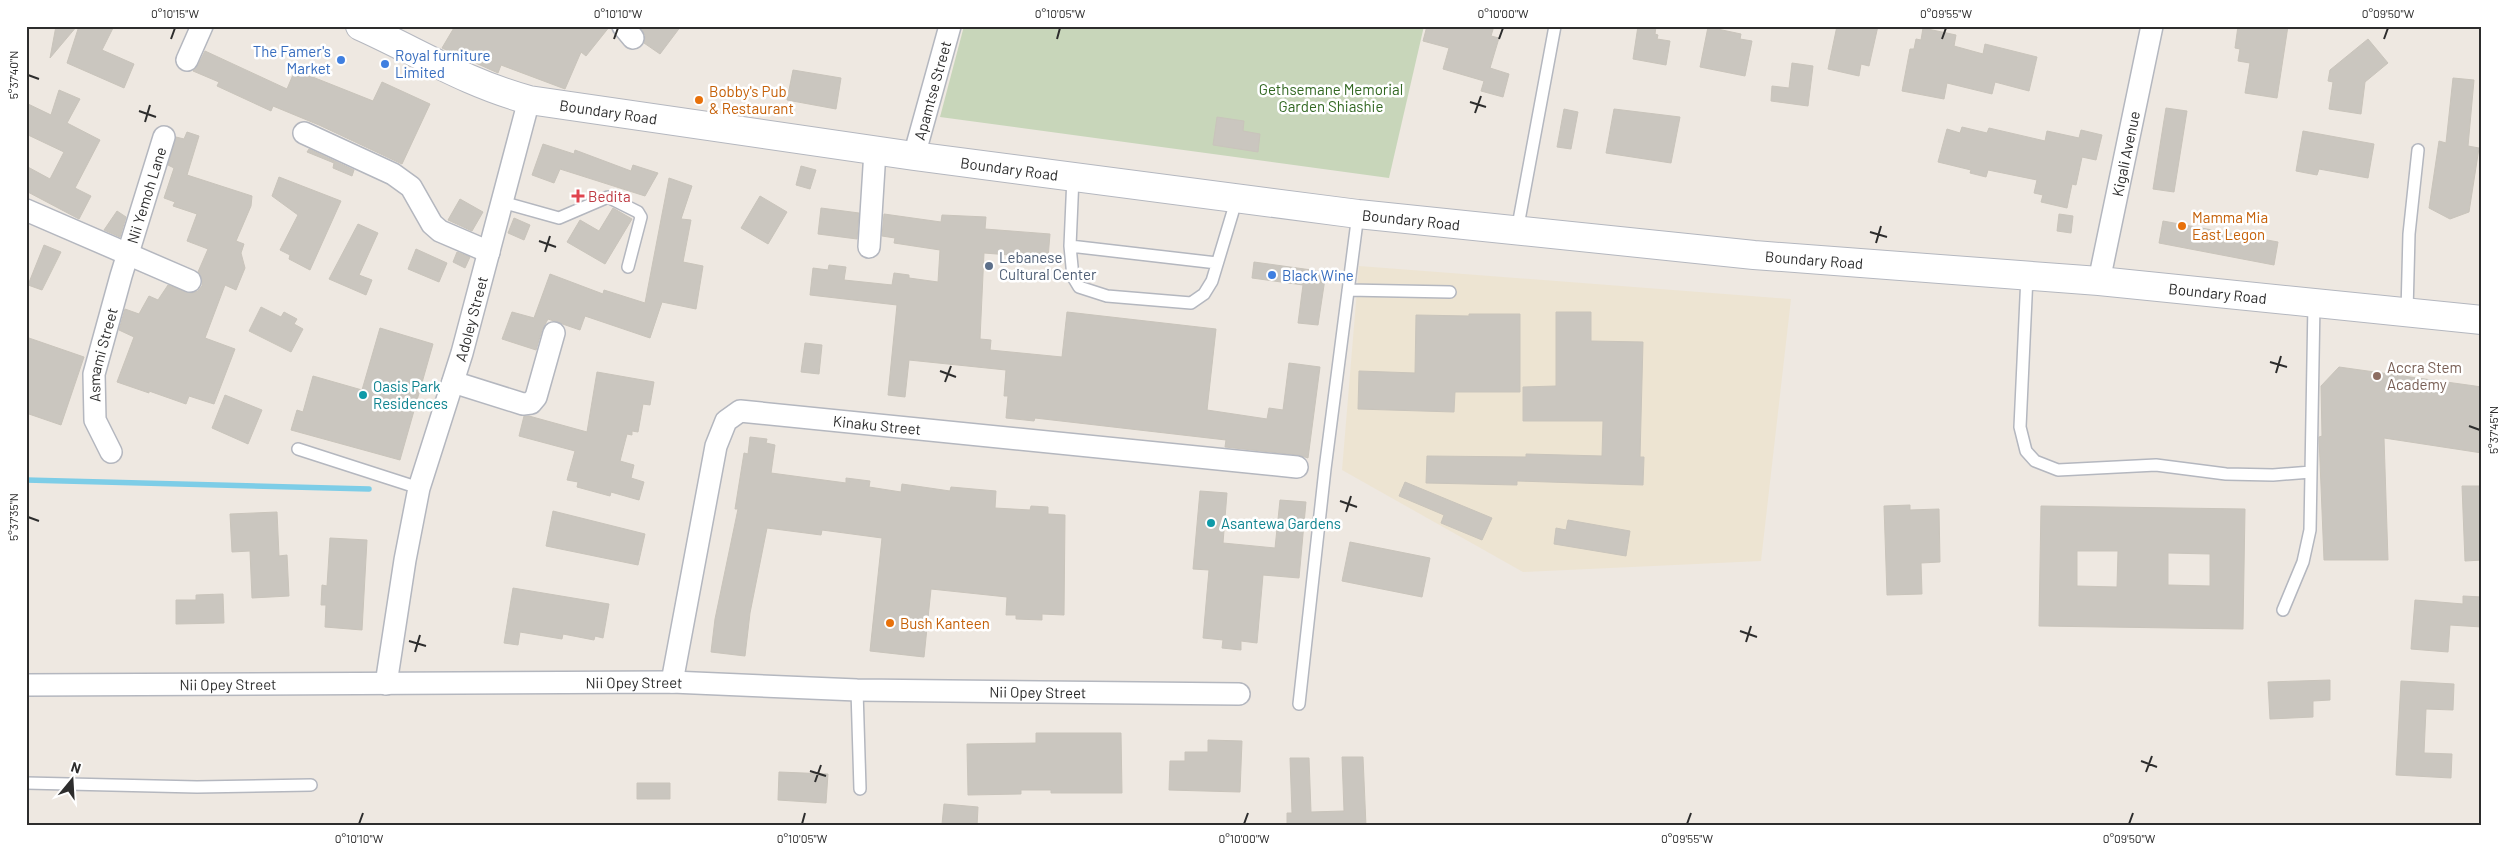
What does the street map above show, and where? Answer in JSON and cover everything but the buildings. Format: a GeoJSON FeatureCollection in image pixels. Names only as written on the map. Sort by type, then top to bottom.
{"type":"FeatureCollection","features":[{"type":"Feature","properties":{"kind":"main road","name":"Boundary Road"},"geometry":{"type":"LineString","coordinates":[[360,26],[464,78],[494,91],[529,100],[875,151],[1358,214],[1754,255],[2099,281],[2482,320]]}},
{"type":"Feature","properties":{"kind":"street"},"geometry":{"type":"LineString","coordinates":[[187,60],[202,26]]}},
{"type":"Feature","properties":{"kind":"street","name":"Apamtse Street"},"geometry":{"type":"LineString","coordinates":[[914,156],[950,26]]}},
{"type":"Feature","properties":{"kind":"street","name":"Kigali Avenue"},"geometry":{"type":"LineString","coordinates":[[2099,281],[2152,26]]}},
{"type":"Feature","properties":{"kind":"street","name":"Adoley Street"},"geometry":{"type":"LineString","coordinates":[[386,684],[405,560],[419,488],[453,382],[529,100]]}},
{"type":"Feature","properties":{"kind":"street"},"geometry":{"type":"LineString","coordinates":[[304,133],[393,174],[411,187],[432,224],[440,231],[489,252]]}},
{"type":"Feature","properties":{"kind":"street","name":"Nii Yemoh Lane"},"geometry":{"type":"LineString","coordinates":[[127,254],[164,136]]}},
{"type":"Feature","properties":{"kind":"street"},"geometry":{"type":"LineString","coordinates":[[869,247],[875,151]]}},
{"type":"Feature","properties":{"kind":"street"},"geometry":{"type":"LineString","coordinates":[[27,211],[190,281]]}},
{"type":"Feature","properties":{"kind":"street","name":"Asmami Street"},"geometry":{"type":"LineString","coordinates":[[110,452],[95,420],[94,374],[127,254]]}},
{"type":"Feature","properties":{"kind":"street"},"geometry":{"type":"LineString","coordinates":[[453,382],[523,404],[531,403],[536,397],[554,333]]}},
{"type":"Feature","properties":{"kind":"street","name":"Kinaku Street"},"geometry":{"type":"LineString","coordinates":[[672,682],[716,446],[726,421],[740,412],[1297,467]]}},
{"type":"Feature","properties":{"kind":"street","name":"Nii Opey Street"},"geometry":{"type":"LineString","coordinates":[[26,685],[672,682],[857,690],[1239,694]]}},
{"type":"Feature","properties":{"kind":"lane"},"geometry":{"type":"LineString","coordinates":[[1517,230],[1555,26]]}},
{"type":"Feature","properties":{"kind":"lane"},"geometry":{"type":"LineString","coordinates":[[2407,312],[2409,234],[2418,150]]}},
{"type":"Feature","properties":{"kind":"lane"},"geometry":{"type":"LineString","coordinates":[[1073,177],[1070,246],[1073,277],[1079,286],[1107,296],[1191,303],[1204,294],[1212,282],[1237,198]]}},
{"type":"Feature","properties":{"kind":"lane"},"geometry":{"type":"LineString","coordinates":[[502,202],[559,218],[600,199],[608,197],[615,199],[638,212],[641,217],[628,267]]}},
{"type":"Feature","properties":{"kind":"lane"},"geometry":{"type":"LineString","coordinates":[[1299,704],[1325,469],[1358,214]]}},
{"type":"Feature","properties":{"kind":"lane"},"geometry":{"type":"LineString","coordinates":[[1070,246],[1217,263]]}},
{"type":"Feature","properties":{"kind":"lane"},"geometry":{"type":"LineString","coordinates":[[2027,276],[2020,427],[2026,451],[2035,461],[2058,470],[2156,466],[2226,474],[2273,476],[2310,472]]}},
{"type":"Feature","properties":{"kind":"lane"},"geometry":{"type":"LineString","coordinates":[[1348,290],[1450,292]]}},
{"type":"Feature","properties":{"kind":"lane"},"geometry":{"type":"LineString","coordinates":[[2283,610],[2303,562],[2310,530],[2314,303]]}},
{"type":"Feature","properties":{"kind":"lane"},"geometry":{"type":"LineString","coordinates":[[298,449],[419,488]]}},
{"type":"Feature","properties":{"kind":"lane"},"geometry":{"type":"LineString","coordinates":[[857,690],[860,789]]}},
{"type":"Feature","properties":{"kind":"lane"},"geometry":{"type":"LineString","coordinates":[[26,783],[197,787],[311,786]]}},
{"type":"Feature","properties":{"kind":"shaded area"},"geometry":{"type":"Polygon","coordinates":[[[1359,266],[1791,299],[1761,561],[1523,572],[1342,470],[1359,266]]]}},
{"type":"Feature","properties":{"kind":"green space","name":"Gethsemane Memorial Garden Shiashie"},"geometry":{"type":"Polygon","coordinates":[[[964,26],[1424,26],[1389,178],[940,117],[964,26]]]}},
{"type":"Feature","properties":{"kind":"waterway"},"geometry":{"type":"LineString","coordinates":[[26,480],[369,489]]}},
{"type":"Feature","properties":{"kind":"place","name":"The Famer's Market"},"geometry":{"type":"Point","coordinates":[341,60]}},
{"type":"Feature","properties":{"kind":"place","name":"Royal furniture Limited"},"geometry":{"type":"Point","coordinates":[385,64]}},
{"type":"Feature","properties":{"kind":"place","name":"Bobby's Pub & Restaurant"},"geometry":{"type":"Point","coordinates":[699,100]}},
{"type":"Feature","properties":{"kind":"place","name":"Bedita"},"geometry":{"type":"Point","coordinates":[578,196]}},
{"type":"Feature","properties":{"kind":"place","name":"Mamma Mia East Legon"},"geometry":{"type":"Point","coordinates":[2182,226]}},
{"type":"Feature","properties":{"kind":"place","name":"Lebanese Cultural Center"},"geometry":{"type":"Point","coordinates":[989,266]}},
{"type":"Feature","properties":{"kind":"place","name":"Black Wine"},"geometry":{"type":"Point","coordinates":[1272,275]}},
{"type":"Feature","properties":{"kind":"place","name":"Accra Stem Academy"},"geometry":{"type":"Point","coordinates":[2377,376]}},
{"type":"Feature","properties":{"kind":"place","name":"Oasis Park Residences"},"geometry":{"type":"Point","coordinates":[363,395]}},
{"type":"Feature","properties":{"kind":"place","name":"Asantewa Gardens"},"geometry":{"type":"Point","coordinates":[1211,523]}},
{"type":"Feature","properties":{"kind":"place","name":"Bush Kanteen"},"geometry":{"type":"Point","coordinates":[890,623]}}]}
